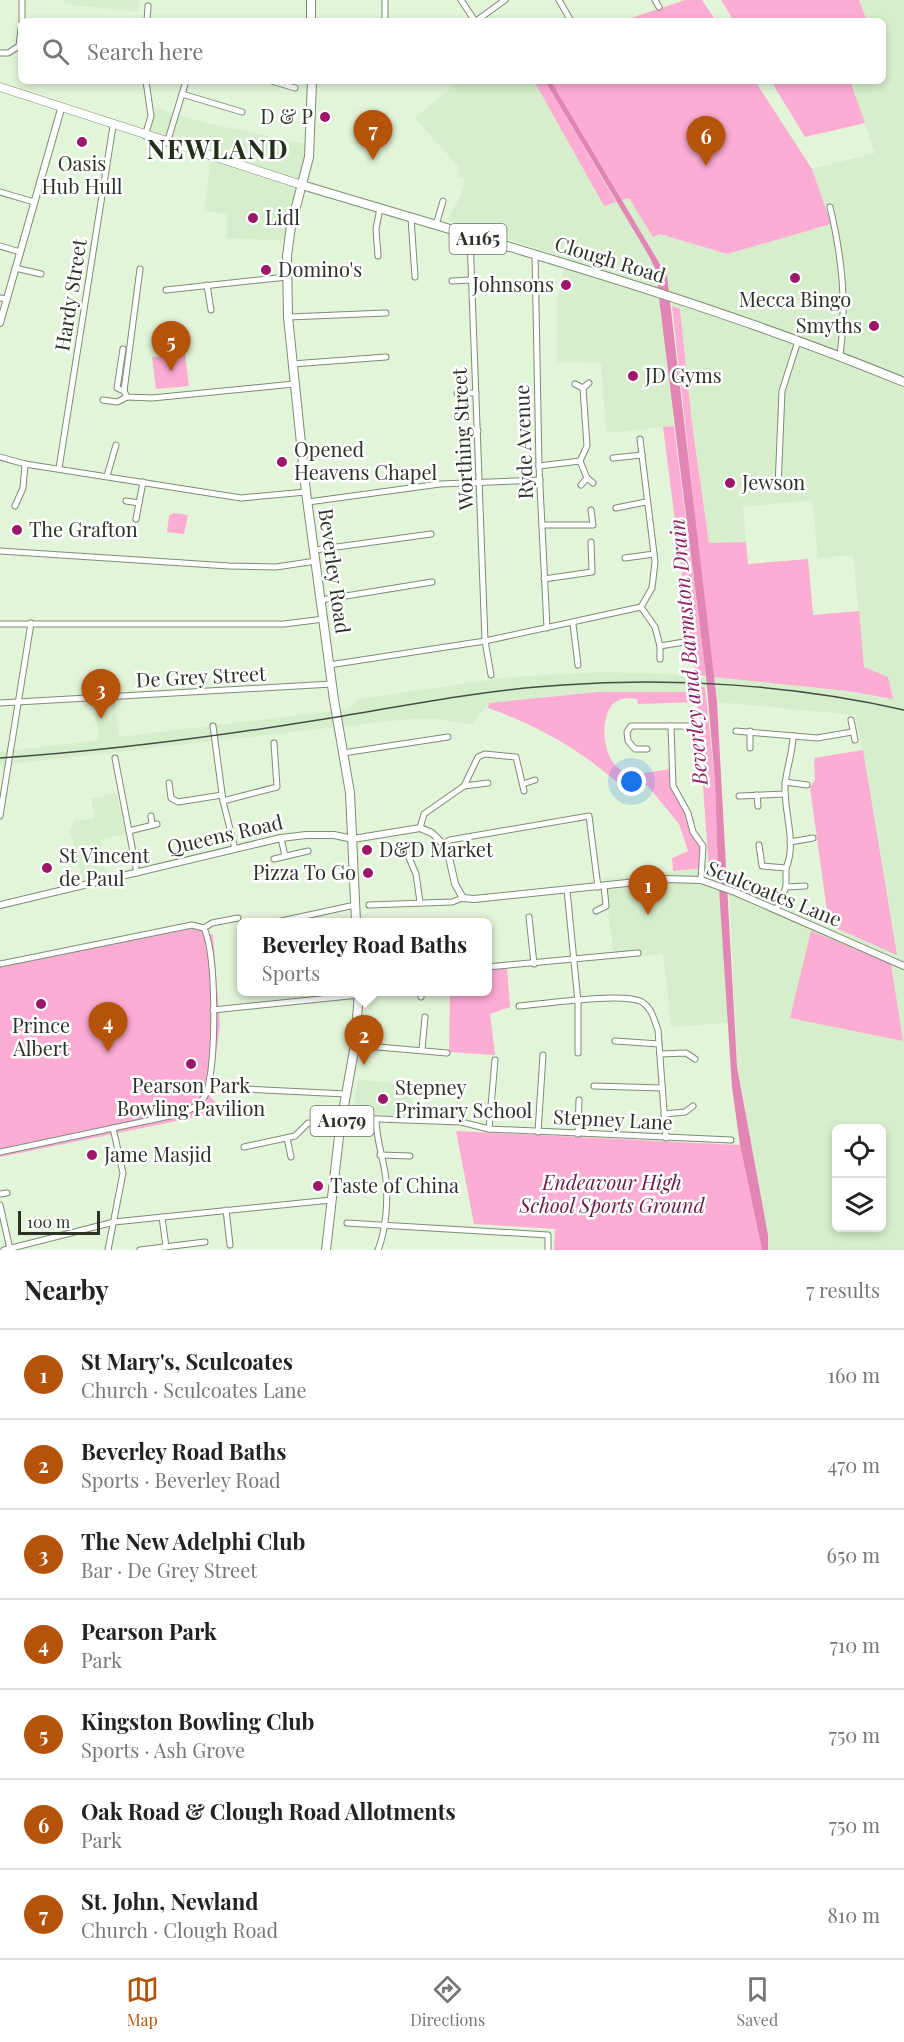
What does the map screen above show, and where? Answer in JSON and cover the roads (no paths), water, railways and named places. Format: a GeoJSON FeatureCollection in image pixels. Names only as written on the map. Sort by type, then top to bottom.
{"type":"FeatureCollection","features":[{"type":"Feature","properties":{"kind":"main road"},"geometry":{"type":"LineString","coordinates":[[311,0],[312,18]]}},
{"type":"Feature","properties":{"kind":"main road","name":"Beverley Road"},"geometry":{"type":"LineString","coordinates":[[312,84],[312,134],[291,226],[287,277],[288,317],[306,492],[332,684],[350,793],[356,918]]}},
{"type":"Feature","properties":{"kind":"main road"},"geometry":{"type":"LineString","coordinates":[[0,87],[113,126],[302,185]]}},
{"type":"Feature","properties":{"kind":"main road","name":"Clough Road"},"geometry":{"type":"LineString","coordinates":[[302,185],[672,297],[840,356],[904,382]]}},
{"type":"Feature","properties":{"kind":"main road","name":"A1079"},"geometry":{"type":"LineString","coordinates":[[326,1250],[340,1128],[355,1045],[359,996]]}},
{"type":"Feature","properties":{"kind":"street"},"geometry":{"type":"LineString","coordinates":[[21,18],[22,0]]}},
{"type":"Feature","properties":{"kind":"street"},"geometry":{"type":"LineString","coordinates":[[385,0],[385,18]]}},
{"type":"Feature","properties":{"kind":"street"},"geometry":{"type":"LineString","coordinates":[[461,0],[474,18]]}},
{"type":"Feature","properties":{"kind":"street"},"geometry":{"type":"LineString","coordinates":[[480,18],[506,0]]}},
{"type":"Feature","properties":{"kind":"street"},"geometry":{"type":"LineString","coordinates":[[559,0],[570,18]]}},
{"type":"Feature","properties":{"kind":"street"},"geometry":{"type":"LineString","coordinates":[[655,0],[659,6]]}},
{"type":"Feature","properties":{"kind":"street"},"geometry":{"type":"LineString","coordinates":[[147,18],[148,6]]}},
{"type":"Feature","properties":{"kind":"street"},"geometry":{"type":"LineString","coordinates":[[0,52],[8,53],[18,47]]}},
{"type":"Feature","properties":{"kind":"street"},"geometry":{"type":"LineString","coordinates":[[146,84],[151,116],[146,136]]}},
{"type":"Feature","properties":{"kind":"street"},"geometry":{"type":"LineString","coordinates":[[167,143],[185,84]]}},
{"type":"Feature","properties":{"kind":"street"},"geometry":{"type":"LineString","coordinates":[[282,84],[295,88]]}},
{"type":"Feature","properties":{"kind":"street"},"geometry":{"type":"LineString","coordinates":[[182,94],[242,112]]}},
{"type":"Feature","properties":{"kind":"street"},"geometry":{"type":"LineString","coordinates":[[0,323],[3,299],[20,252],[61,108]]}},
{"type":"Feature","properties":{"kind":"street","name":"Hardy Street"},"geometry":{"type":"LineString","coordinates":[[59,468],[113,126]]}},
{"type":"Feature","properties":{"kind":"street"},"geometry":{"type":"LineString","coordinates":[[0,192],[34,202]]}},
{"type":"Feature","properties":{"kind":"street"},"geometry":{"type":"LineString","coordinates":[[435,227],[443,201]]}},
{"type":"Feature","properties":{"kind":"street"},"geometry":{"type":"LineString","coordinates":[[830,207],[840,250],[844,290],[844,328],[840,356]]}},
{"type":"Feature","properties":{"kind":"street"},"geometry":{"type":"LineString","coordinates":[[378,256],[376,229],[380,208]]}},
{"type":"Feature","properties":{"kind":"street"},"geometry":{"type":"LineString","coordinates":[[411,218],[415,277]]}},
{"type":"Feature","properties":{"kind":"street","name":"Worthing Street"},"geometry":{"type":"LineString","coordinates":[[470,237],[485,640],[491,675]]}},
{"type":"Feature","properties":{"kind":"street"},"geometry":{"type":"LineString","coordinates":[[0,246],[20,252]]}},
{"type":"Feature","properties":{"kind":"street","name":"Ryde Avenue"},"geometry":{"type":"LineString","coordinates":[[535,254],[539,466],[547,628]]}},
{"type":"Feature","properties":{"kind":"street"},"geometry":{"type":"LineString","coordinates":[[15,268],[41,274]]}},
{"type":"Feature","properties":{"kind":"street"},"geometry":{"type":"LineString","coordinates":[[127,397],[124,391],[140,269]]}},
{"type":"Feature","properties":{"kind":"street"},"geometry":{"type":"LineString","coordinates":[[166,290],[287,277]]}},
{"type":"Feature","properties":{"kind":"street"},"geometry":{"type":"LineString","coordinates":[[452,280],[471,280]]}},
{"type":"Feature","properties":{"kind":"street"},"geometry":{"type":"LineString","coordinates":[[207,285],[211,310]]}},
{"type":"Feature","properties":{"kind":"street"},"geometry":{"type":"LineString","coordinates":[[288,317],[386,313]]}},
{"type":"Feature","properties":{"kind":"street"},"geometry":{"type":"LineString","coordinates":[[778,487],[782,391],[798,341]]}},
{"type":"Feature","properties":{"kind":"street"},"geometry":{"type":"LineString","coordinates":[[123,349],[117,388],[124,391]]}},
{"type":"Feature","properties":{"kind":"street"},"geometry":{"type":"LineString","coordinates":[[292,364],[386,357]]}},
{"type":"Feature","properties":{"kind":"street"},"geometry":{"type":"LineString","coordinates":[[583,388],[589,383]]}},
{"type":"Feature","properties":{"kind":"street"},"geometry":{"type":"LineString","coordinates":[[103,400],[117,402],[127,397],[152,399],[294,384]]}},
{"type":"Feature","properties":{"kind":"street"},"geometry":{"type":"LineString","coordinates":[[575,384],[583,388]]}},
{"type":"Feature","properties":{"kind":"street"},"geometry":{"type":"LineString","coordinates":[[583,388],[587,446],[580,461],[587,478],[593,483]]}},
{"type":"Feature","properties":{"kind":"street"},"geometry":{"type":"LineString","coordinates":[[457,393],[476,393]]}},
{"type":"Feature","properties":{"kind":"street"},"geometry":{"type":"LineString","coordinates":[[461,432],[478,431]]}},
{"type":"Feature","properties":{"kind":"street"},"geometry":{"type":"LineString","coordinates":[[330,665],[573,624],[641,607],[651,588],[655,572],[640,439]]}},
{"type":"Feature","properties":{"kind":"street"},"geometry":{"type":"LineString","coordinates":[[107,476],[116,445]]}},
{"type":"Feature","properties":{"kind":"street"},"geometry":{"type":"LineString","coordinates":[[613,458],[642,455]]}},
{"type":"Feature","properties":{"kind":"street"},"geometry":{"type":"LineString","coordinates":[[0,457],[25,464],[241,498],[306,492]]}},
{"type":"Feature","properties":{"kind":"street"},"geometry":{"type":"LineString","coordinates":[[539,466],[580,461]]}},
{"type":"Feature","properties":{"kind":"street"},"geometry":{"type":"LineString","coordinates":[[15,506],[23,488],[25,464]]}},
{"type":"Feature","properties":{"kind":"street"},"geometry":{"type":"LineString","coordinates":[[581,484],[587,478]]}},
{"type":"Feature","properties":{"kind":"street"},"geometry":{"type":"LineString","coordinates":[[308,502],[440,484],[540,480]]}},
{"type":"Feature","properties":{"kind":"street"},"geometry":{"type":"LineString","coordinates":[[136,519],[143,482]]}},
{"type":"Feature","properties":{"kind":"street"},"geometry":{"type":"LineString","coordinates":[[126,501],[139,503]]}},
{"type":"Feature","properties":{"kind":"street"},"geometry":{"type":"LineString","coordinates":[[616,508],[646,502]]}},
{"type":"Feature","properties":{"kind":"street"},"geometry":{"type":"LineString","coordinates":[[542,525],[593,525],[591,510]]}},
{"type":"Feature","properties":{"kind":"street"},"geometry":{"type":"LineString","coordinates":[[315,550],[431,534]]}},
{"type":"Feature","properties":{"kind":"street"},"geometry":{"type":"LineString","coordinates":[[544,579],[592,572],[591,542]]}},
{"type":"Feature","properties":{"kind":"street"},"geometry":{"type":"LineString","coordinates":[[0,551],[229,566],[276,567],[316,561]]}},
{"type":"Feature","properties":{"kind":"street"},"geometry":{"type":"LineString","coordinates":[[625,558],[654,554]]}},
{"type":"Feature","properties":{"kind":"street"},"geometry":{"type":"LineString","coordinates":[[635,557],[636,566]]}},
{"type":"Feature","properties":{"kind":"street"},"geometry":{"type":"LineString","coordinates":[[321,600],[432,582]]}},
{"type":"Feature","properties":{"kind":"street"},"geometry":{"type":"LineString","coordinates":[[641,607],[656,627],[660,660]]}},
{"type":"Feature","properties":{"kind":"street"},"geometry":{"type":"LineString","coordinates":[[0,624],[284,624],[324,619]]}},
{"type":"Feature","properties":{"kind":"street"},"geometry":{"type":"LineString","coordinates":[[0,816],[31,623]]}},
{"type":"Feature","properties":{"kind":"street"},"geometry":{"type":"LineString","coordinates":[[573,624],[578,665]]}},
{"type":"Feature","properties":{"kind":"street"},"geometry":{"type":"LineString","coordinates":[[660,646],[684,642]]}},
{"type":"Feature","properties":{"kind":"street","name":"De Grey Street"},"geometry":{"type":"LineString","coordinates":[[0,703],[332,684]]}},
{"type":"Feature","properties":{"kind":"street"},"geometry":{"type":"LineString","coordinates":[[851,720],[855,740]]}},
{"type":"Feature","properties":{"kind":"street"},"geometry":{"type":"LineString","coordinates":[[213,726],[223,798],[235,849]]}},
{"type":"Feature","properties":{"kind":"street"},"geometry":{"type":"LineString","coordinates":[[647,749],[634,748],[628,741],[627,732],[631,726],[693,726]]}},
{"type":"Feature","properties":{"kind":"street"},"geometry":{"type":"LineString","coordinates":[[671,726],[673,786],[688,813],[693,832],[703,846],[702,880]]}},
{"type":"Feature","properties":{"kind":"street"},"geometry":{"type":"LineString","coordinates":[[736,730],[817,738],[852,732]]}},
{"type":"Feature","properties":{"kind":"street"},"geometry":{"type":"LineString","coordinates":[[750,731],[750,748]]}},
{"type":"Feature","properties":{"kind":"street"},"geometry":{"type":"LineString","coordinates":[[776,910],[786,886],[786,868],[792,855],[785,782],[793,753],[793,736]]}},
{"type":"Feature","properties":{"kind":"street"},"geometry":{"type":"LineString","coordinates":[[343,753],[448,737]]}},
{"type":"Feature","properties":{"kind":"street"},"geometry":{"type":"LineString","coordinates":[[168,783],[171,798],[178,802],[223,798],[277,788],[274,743]]}},
{"type":"Feature","properties":{"kind":"street"},"geometry":{"type":"LineString","coordinates":[[464,786],[478,757],[485,754],[516,757],[524,791]]}},
{"type":"Feature","properties":{"kind":"street"},"geometry":{"type":"LineString","coordinates":[[115,758],[137,873]]}},
{"type":"Feature","properties":{"kind":"street"},"geometry":{"type":"LineString","coordinates":[[523,784],[535,780]]}},
{"type":"Feature","properties":{"kind":"street"},"geometry":{"type":"LineString","coordinates":[[785,782],[807,785]]}},
{"type":"Feature","properties":{"kind":"street"},"geometry":{"type":"LineString","coordinates":[[420,828],[424,814],[464,786],[488,783]]}},
{"type":"Feature","properties":{"kind":"street"},"geometry":{"type":"LineString","coordinates":[[739,796],[785,794]]}},
{"type":"Feature","properties":{"kind":"street"},"geometry":{"type":"LineString","coordinates":[[758,795],[758,806]]}},
{"type":"Feature","properties":{"kind":"street"},"geometry":{"type":"LineString","coordinates":[[129,831],[155,825],[151,816]]}},
{"type":"Feature","properties":{"kind":"street"},"geometry":{"type":"LineString","coordinates":[[443,844],[450,840],[589,816],[606,906],[596,911]]}},
{"type":"Feature","properties":{"kind":"street"},"geometry":{"type":"LineString","coordinates":[[353,839],[420,828],[432,833],[443,844],[449,857],[455,884],[463,898],[452,902],[369,905]]}},
{"type":"Feature","properties":{"kind":"street","name":"Queens Road"},"geometry":{"type":"LineString","coordinates":[[0,905],[280,838],[325,835],[353,839]]}},
{"type":"Feature","properties":{"kind":"street"},"geometry":{"type":"LineString","coordinates":[[280,838],[285,856]]}},
{"type":"Feature","properties":{"kind":"street"},"geometry":{"type":"LineString","coordinates":[[790,842],[813,838]]}},
{"type":"Feature","properties":{"kind":"street"},"geometry":{"type":"LineString","coordinates":[[759,845],[762,866],[786,868]]}},
{"type":"Feature","properties":{"kind":"street"},"geometry":{"type":"LineString","coordinates":[[274,859],[308,851]]}},
{"type":"Feature","properties":{"kind":"street"},"geometry":{"type":"LineString","coordinates":[[407,853],[416,874],[420,902]]}},
{"type":"Feature","properties":{"kind":"street","name":"Sculcoates Lane"},"geometry":{"type":"LineString","coordinates":[[463,898],[474,899],[668,879],[702,880],[902,964]]}},
{"type":"Feature","properties":{"kind":"street"},"geometry":{"type":"LineString","coordinates":[[786,886],[805,886]]}},
{"type":"Feature","properties":{"kind":"street"},"geometry":{"type":"LineString","coordinates":[[567,890],[572,960],[578,1002],[578,1053]]}},
{"type":"Feature","properties":{"kind":"street"},"geometry":{"type":"LineString","coordinates":[[295,918],[355,905]]}},
{"type":"Feature","properties":{"kind":"street"},"geometry":{"type":"LineString","coordinates":[[529,917],[534,963]]}},
{"type":"Feature","properties":{"kind":"street"},"geometry":{"type":"LineString","coordinates":[[0,963],[192,925],[204,928],[212,923],[237,918]]}},
{"type":"Feature","properties":{"kind":"street"},"geometry":{"type":"LineString","coordinates":[[0,1152],[184,1113],[200,1104],[207,1091],[213,1010],[210,942],[204,928]]}},
{"type":"Feature","properties":{"kind":"street"},"geometry":{"type":"LineString","coordinates":[[492,967],[638,953]]}},
{"type":"Feature","properties":{"kind":"street"},"geometry":{"type":"LineString","coordinates":[[213,1010],[334,996]]}},
{"type":"Feature","properties":{"kind":"street"},"geometry":{"type":"LineString","coordinates":[[519,1006],[624,998],[644,1003],[652,1014],[659,1044],[666,1138]]}},
{"type":"Feature","properties":{"kind":"street"},"geometry":{"type":"LineString","coordinates":[[422,1050],[425,1017]]}},
{"type":"Feature","properties":{"kind":"street"},"geometry":{"type":"LineString","coordinates":[[615,1041],[659,1044]]}},
{"type":"Feature","properties":{"kind":"street"},"geometry":{"type":"LineString","coordinates":[[355,1045],[447,1053]]}},
{"type":"Feature","properties":{"kind":"street"},"geometry":{"type":"LineString","coordinates":[[660,1054],[686,1053],[695,1059]]}},
{"type":"Feature","properties":{"kind":"street"},"geometry":{"type":"LineString","coordinates":[[538,1132],[543,1055]]}},
{"type":"Feature","properties":{"kind":"street"},"geometry":{"type":"LineString","coordinates":[[489,1129],[495,1060]]}},
{"type":"Feature","properties":{"kind":"street"},"geometry":{"type":"LineString","coordinates":[[594,1086],[662,1088]]}},
{"type":"Feature","properties":{"kind":"street"},"geometry":{"type":"LineString","coordinates":[[246,1089],[346,1094]]}},
{"type":"Feature","properties":{"kind":"street"},"geometry":{"type":"LineString","coordinates":[[578,1134],[579,1100]]}},
{"type":"Feature","properties":{"kind":"street"},"geometry":{"type":"LineString","coordinates":[[664,1114],[685,1112],[693,1107]]}},
{"type":"Feature","properties":{"kind":"street","name":"Stepney Lane"},"geometry":{"type":"LineString","coordinates":[[351,1118],[461,1122],[489,1129],[538,1132],[731,1140]]}},
{"type":"Feature","properties":{"kind":"street"},"geometry":{"type":"LineString","coordinates":[[376,1120],[380,1155],[386,1179],[384,1225],[378,1250]]}},
{"type":"Feature","properties":{"kind":"street"},"geometry":{"type":"LineString","coordinates":[[244,1147],[295,1136],[308,1123],[340,1128]]}},
{"type":"Feature","properties":{"kind":"street"},"geometry":{"type":"LineString","coordinates":[[108,1250],[123,1173],[113,1128]]}},
{"type":"Feature","properties":{"kind":"street"},"geometry":{"type":"LineString","coordinates":[[287,1138],[291,1157]]}},
{"type":"Feature","properties":{"kind":"street"},"geometry":{"type":"LineString","coordinates":[[380,1155],[410,1156]]}},
{"type":"Feature","properties":{"kind":"street"},"geometry":{"type":"LineString","coordinates":[[0,1194],[7,1193]]}},
{"type":"Feature","properties":{"kind":"street"},"geometry":{"type":"LineString","coordinates":[[0,1205],[7,1249],[114,1222],[331,1200]]}},
{"type":"Feature","properties":{"kind":"street"},"geometry":{"type":"LineString","coordinates":[[226,1210],[230,1245]]}},
{"type":"Feature","properties":{"kind":"street"},"geometry":{"type":"LineString","coordinates":[[162,1218],[166,1247]]}},
{"type":"Feature","properties":{"kind":"street"},"geometry":{"type":"LineString","coordinates":[[347,1223],[548,1235],[548,1250]]}},
{"type":"Feature","properties":{"kind":"street"},"geometry":{"type":"LineString","coordinates":[[229,1235],[238,1234]]}},
{"type":"Feature","properties":{"kind":"street"},"geometry":{"type":"LineString","coordinates":[[140,1250],[205,1242]]}},
{"type":"Feature","properties":{"kind":"railway"},"geometry":{"type":"LineString","coordinates":[[0,758],[80,752],[199,738],[501,691],[563,685],[648,682],[734,685],[821,694],[904,710]]}},
{"type":"Feature","properties":{"kind":"place","name":"D & P"},"geometry":{"type":"Point","coordinates":[325,117]}},
{"type":"Feature","properties":{"kind":"place","name":"Oasis Hub Hull"},"geometry":{"type":"Point","coordinates":[82,142]}},
{"type":"Feature","properties":{"kind":"place","name":"St. John, Newland"},"geometry":{"type":"Point","coordinates":[373,160]}},
{"type":"Feature","properties":{"kind":"place","name":"Oak Road & Clough Road Allotments"},"geometry":{"type":"Point","coordinates":[706,166]}},
{"type":"Feature","properties":{"kind":"place","name":"Lidl"},"geometry":{"type":"Point","coordinates":[253,218]}},
{"type":"Feature","properties":{"kind":"place","name":"Domino's"},"geometry":{"type":"Point","coordinates":[266,270]}},
{"type":"Feature","properties":{"kind":"place","name":"Mecca Bingo"},"geometry":{"type":"Point","coordinates":[795,278]}},
{"type":"Feature","properties":{"kind":"place","name":"Johnsons"},"geometry":{"type":"Point","coordinates":[566,285]}},
{"type":"Feature","properties":{"kind":"place","name":"Smyths"},"geometry":{"type":"Point","coordinates":[874,326]}},
{"type":"Feature","properties":{"kind":"place","name":"Kingston Bowling Club"},"geometry":{"type":"Point","coordinates":[171,371]}},
{"type":"Feature","properties":{"kind":"place","name":"JD Gyms"},"geometry":{"type":"Point","coordinates":[633,376]}},
{"type":"Feature","properties":{"kind":"place","name":"Opened Heavens Chapel"},"geometry":{"type":"Point","coordinates":[282,462]}},
{"type":"Feature","properties":{"kind":"place","name":"Jewson"},"geometry":{"type":"Point","coordinates":[730,483]}},
{"type":"Feature","properties":{"kind":"place","name":"The Grafton"},"geometry":{"type":"Point","coordinates":[17,530]}},
{"type":"Feature","properties":{"kind":"place","name":"The New Adelphi Club"},"geometry":{"type":"Point","coordinates":[101,719]}},
{"type":"Feature","properties":{"kind":"place","name":"D&D Market"},"geometry":{"type":"Point","coordinates":[367,850]}},
{"type":"Feature","properties":{"kind":"place","name":"St Vincent de Paul"},"geometry":{"type":"Point","coordinates":[47,868]}},
{"type":"Feature","properties":{"kind":"place","name":"Pizza To Go"},"geometry":{"type":"Point","coordinates":[368,873]}},
{"type":"Feature","properties":{"kind":"place","name":"St Mary's, Sculcoates"},"geometry":{"type":"Point","coordinates":[648,915]}},
{"type":"Feature","properties":{"kind":"place","name":"Prince Albert"},"geometry":{"type":"Point","coordinates":[41,1004]}},
{"type":"Feature","properties":{"kind":"place","name":"Pearson Park"},"geometry":{"type":"Point","coordinates":[108,1052]}},
{"type":"Feature","properties":{"kind":"place","name":"Pearson Park Bowling Pavilion"},"geometry":{"type":"Point","coordinates":[191,1064]}},
{"type":"Feature","properties":{"kind":"place","name":"Beverley Road Baths"},"geometry":{"type":"Point","coordinates":[364,1065]}},
{"type":"Feature","properties":{"kind":"place","name":"Stepney Primary School"},"geometry":{"type":"Point","coordinates":[383,1099]}},
{"type":"Feature","properties":{"kind":"place","name":"Jame Masjid"},"geometry":{"type":"Point","coordinates":[92,1155]}},
{"type":"Feature","properties":{"kind":"place","name":"Taste of China"},"geometry":{"type":"Point","coordinates":[318,1186]}},
{"type":"Feature","properties":{"kind":"district","name":"NEWLAND"},"geometry":{"type":"Point","coordinates":[218,150]}},
{"type":"Feature","properties":{"kind":"water label","name":"Beverley and Barmston Drain"},"geometry":{"type":"Point","coordinates":[689,652]}},
{"type":"Feature","properties":{"kind":"park label","name":"Endeavour High School Sports Ground"},"geometry":{"type":"Point","coordinates":[612,1194]}}]}
